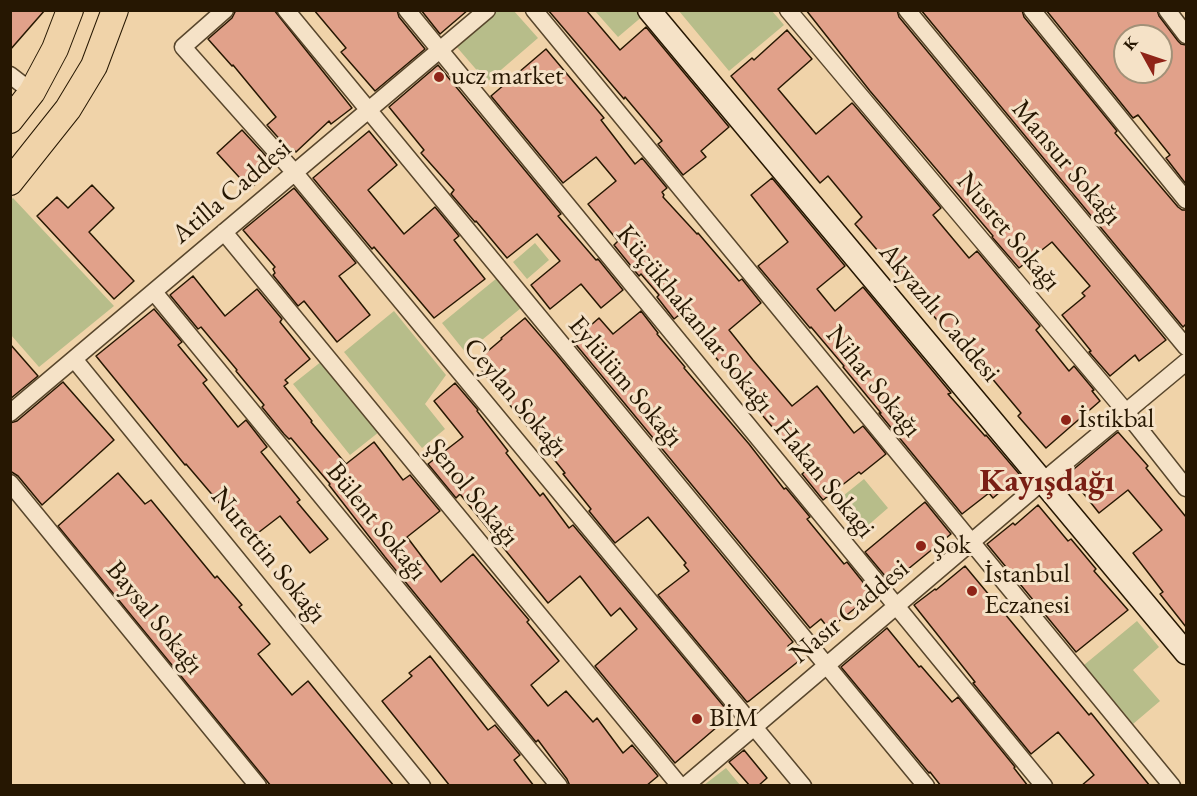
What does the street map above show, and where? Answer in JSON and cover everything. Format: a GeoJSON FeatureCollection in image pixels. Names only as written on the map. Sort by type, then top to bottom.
{"type":"FeatureCollection","features":[{"type":"Feature","properties":{"kind":"main road"},"geometry":{"type":"LineString","coordinates":[[10,120],[32,92],[55,49],[70,10]]}},
{"type":"Feature","properties":{"kind":"main road"},"geometry":{"type":"LineString","coordinates":[[10,182],[73,100],[94,66],[115,10]]}},
{"type":"Feature","properties":{"kind":"street","name":"Ceylan Sokağı"},"geometry":{"type":"LineString","coordinates":[[225,10],[183,46],[295,172],[803,786]]}},
{"type":"Feature","properties":{"kind":"street","name":"Eylülüm Sokağı"},"geometry":{"type":"LineString","coordinates":[[286,10],[926,786]]}},
{"type":"Feature","properties":{"kind":"street","name":"Küçükhakanlar Sokağı - Hakan Sokagi"},"geometry":{"type":"LineString","coordinates":[[408,10],[1044,786]]}},
{"type":"Feature","properties":{"kind":"street","name":"Atilla Caddesi"},"geometry":{"type":"LineString","coordinates":[[10,413],[487,10]]}},
{"type":"Feature","properties":{"kind":"street","name":"Nihat Sokağı"},"geometry":{"type":"LineString","coordinates":[[534,10],[1172,786]]}},
{"type":"Feature","properties":{"kind":"street","name":"Akyazılı Caddesi"},"geometry":{"type":"LineString","coordinates":[[649,10],[1186,653]]}},
{"type":"Feature","properties":{"kind":"street","name":"Nusret Sokağı"},"geometry":{"type":"LineString","coordinates":[[788,10],[1126,412],[1186,488]]}},
{"type":"Feature","properties":{"kind":"street","name":"Mansur Sokağı"},"geometry":{"type":"LineString","coordinates":[[907,10],[1186,347]]}},
{"type":"Feature","properties":{"kind":"street"},"geometry":{"type":"LineString","coordinates":[[1032,10],[1186,200]]}},
{"type":"Feature","properties":{"kind":"street"},"geometry":{"type":"LineString","coordinates":[[1167,10],[1186,35]]}},
{"type":"Feature","properties":{"kind":"street"},"geometry":{"type":"LineString","coordinates":[[10,75],[32,92]]}},
{"type":"Feature","properties":{"kind":"street","name":"Şenol Sokağı"},"geometry":{"type":"LineString","coordinates":[[224,232],[680,786]]}},
{"type":"Feature","properties":{"kind":"street","name":"Bülent Sokağı"},"geometry":{"type":"LineString","coordinates":[[154,292],[559,786]]}},
{"type":"Feature","properties":{"kind":"street","name":"Nurettin Sokağı"},"geometry":{"type":"LineString","coordinates":[[74,359],[422,786]]}},
{"type":"Feature","properties":{"kind":"street","name":"Nasır Caddesi"},"geometry":{"type":"LineString","coordinates":[[685,786],[1186,362]]}},
{"type":"Feature","properties":{"kind":"street","name":"Baysal Sokağı"},"geometry":{"type":"LineString","coordinates":[[10,483],[258,786]]}},
{"type":"Feature","properties":{"kind":"green space"},"geometry":{"type":"Polygon","coordinates":[[[496,11],[514,11],[538,38],[487,82],[455,45],[496,11]]]}},
{"type":"Feature","properties":{"kind":"green space"},"geometry":{"type":"Polygon","coordinates":[[[595,11],[641,11],[644,15],[618,37],[595,11]]]}},
{"type":"Feature","properties":{"kind":"green space"},"geometry":{"type":"Polygon","coordinates":[[[679,11],[772,11],[784,25],[729,71],[679,11]]]}},
{"type":"Feature","properties":{"kind":"green space"},"geometry":{"type":"Polygon","coordinates":[[[13,198],[114,306],[39,367],[11,335],[10,201],[13,198]]]}},
{"type":"Feature","properties":{"kind":"green space"},"geometry":{"type":"Polygon","coordinates":[[[535,243],[549,260],[527,279],[513,262],[535,243]]]}},
{"type":"Feature","properties":{"kind":"green space"},"geometry":{"type":"Polygon","coordinates":[[[497,278],[521,308],[466,353],[442,323],[497,278]]]}},
{"type":"Feature","properties":{"kind":"green space"},"geometry":{"type":"Polygon","coordinates":[[[394,311],[446,375],[425,404],[445,429],[422,448],[344,352],[394,311]]]}},
{"type":"Feature","properties":{"kind":"green space"},"geometry":{"type":"Polygon","coordinates":[[[322,361],[379,432],[350,455],[293,384],[322,361]]]}},
{"type":"Feature","properties":{"kind":"green space"},"geometry":{"type":"Polygon","coordinates":[[[864,479],[888,508],[858,534],[833,504],[864,479]]]}},
{"type":"Feature","properties":{"kind":"green space"},"geometry":{"type":"Polygon","coordinates":[[[1137,621],[1159,647],[1133,670],[1160,701],[1133,724],[1084,665],[1137,621]]]}},
{"type":"Feature","properties":{"kind":"green space"},"geometry":{"type":"Polygon","coordinates":[[[726,768],[740,785],[704,785],[726,768]]]}},
{"type":"Feature","properties":{"kind":"building"},"geometry":{"type":"Polygon","coordinates":[[[10,10],[45,10],[10,50],[10,10]]]}},
{"type":"Feature","properties":{"kind":"building"},"geometry":{"type":"Polygon","coordinates":[[[236,10],[274,10],[352,108],[331,124],[329,121],[296,152],[294,150],[291,152],[267,125],[276,117],[208,39],[232,18],[236,10]]]}},
{"type":"Feature","properties":{"kind":"building"},"geometry":{"type":"Polygon","coordinates":[[[314,10],[397,10],[399,17],[425,49],[375,91],[341,52],[346,48],[314,10]]]}},
{"type":"Feature","properties":{"kind":"building"},"geometry":{"type":"Polygon","coordinates":[[[421,10],[468,10],[440,34],[421,10]]]}},
{"type":"Feature","properties":{"kind":"building"},"geometry":{"type":"Polygon","coordinates":[[[548,10],[586,10],[620,50],[646,27],[729,127],[701,151],[706,157],[683,175],[658,144],[662,141],[548,10]]]}},
{"type":"Feature","properties":{"kind":"building"},"geometry":{"type":"Polygon","coordinates":[[[806,10],[897,10],[899,17],[1166,340],[1139,361],[1135,355],[1110,376],[1062,315],[1085,296],[1082,293],[1090,286],[1052,242],[1019,268],[870,91],[806,10]]]}},
{"type":"Feature","properties":{"kind":"building"},"geometry":{"type":"Polygon","coordinates":[[[921,10],[1022,10],[1024,17],[1117,131],[1115,133],[1178,207],[1186,210],[1186,324],[1183,327],[921,10]]]}},
{"type":"Feature","properties":{"kind":"building"},"geometry":{"type":"Polygon","coordinates":[[[1046,10],[1157,10],[1165,24],[1113,24],[1113,84],[1173,84],[1173,34],[1181,44],[1186,45],[1186,184],[1166,158],[1170,155],[1138,115],[1133,118],[1046,10]]]}},
{"type":"Feature","properties":{"kind":"building"},"geometry":{"type":"Polygon","coordinates":[[[787,30],[812,59],[778,89],[816,134],[852,103],[941,208],[933,215],[969,258],[977,251],[1040,326],[1036,330],[1069,371],[1074,366],[1094,390],[1092,391],[1100,401],[1046,448],[1018,416],[1021,413],[990,376],[992,374],[954,330],[949,334],[855,224],[862,217],[828,176],[820,183],[731,76],[752,58],[754,60],[787,30]]]}},
{"type":"Feature","properties":{"kind":"building"},"geometry":{"type":"Polygon","coordinates":[[[546,49],[604,118],[601,120],[635,164],[642,158],[667,188],[662,192],[663,197],[698,233],[739,281],[742,279],[761,303],[729,330],[753,360],[792,406],[817,386],[854,433],[863,426],[886,454],[823,500],[802,474],[808,469],[703,342],[679,315],[674,319],[657,297],[659,295],[641,274],[639,276],[614,245],[618,241],[588,204],[616,181],[596,157],[563,183],[491,96],[546,49]]]}},
{"type":"Feature","properties":{"kind":"building"},"geometry":{"type":"Polygon","coordinates":[[[438,65],[561,214],[558,216],[623,290],[601,308],[581,284],[550,309],[531,285],[560,261],[537,234],[507,258],[451,194],[454,190],[421,153],[424,150],[389,107],[438,65]]]}},
{"type":"Feature","properties":{"kind":"building"},"geometry":{"type":"Polygon","coordinates":[[[242,130],[275,166],[250,189],[217,153],[242,130]]]}},
{"type":"Feature","properties":{"kind":"building"},"geometry":{"type":"Polygon","coordinates":[[[369,131],[397,165],[368,190],[404,234],[435,207],[459,236],[454,240],[485,279],[434,318],[313,178],[369,131]]]}},
{"type":"Feature","properties":{"kind":"building"},"geometry":{"type":"Polygon","coordinates":[[[772,178],[845,266],[817,289],[835,311],[863,287],[951,393],[948,394],[1020,475],[993,498],[989,493],[962,514],[879,413],[881,413],[844,366],[758,266],[788,242],[751,195],[772,178]]]}},
{"type":"Feature","properties":{"kind":"building"},"geometry":{"type":"Polygon","coordinates":[[[92,185],[114,208],[89,232],[134,281],[114,299],[37,216],[57,197],[68,208],[92,185]]]}},
{"type":"Feature","properties":{"kind":"building"},"geometry":{"type":"Polygon","coordinates":[[[294,188],[356,263],[339,276],[370,315],[337,342],[304,301],[298,306],[273,275],[275,267],[243,230],[294,188]]]}},
{"type":"Feature","properties":{"kind":"building"},"geometry":{"type":"Polygon","coordinates":[[[193,276],[225,316],[257,289],[282,319],[280,322],[310,359],[285,380],[288,383],[284,386],[311,422],[346,464],[374,442],[403,480],[410,475],[440,511],[407,537],[441,582],[473,554],[529,620],[527,622],[559,661],[531,685],[548,706],[566,691],[593,722],[597,718],[623,753],[632,745],[658,776],[646,786],[570,786],[538,740],[536,742],[385,557],[330,484],[291,438],[289,439],[284,434],[237,370],[201,327],[198,329],[170,295],[193,276]]]}},
{"type":"Feature","properties":{"kind":"building"},"geometry":{"type":"Polygon","coordinates":[[[154,309],[182,342],[178,345],[207,380],[203,383],[238,427],[246,420],[267,447],[261,452],[300,500],[297,502],[328,539],[310,553],[280,516],[250,539],[185,465],[96,356],[154,309]]]}},
{"type":"Feature","properties":{"kind":"building"},"geometry":{"type":"Polygon","coordinates":[[[641,311],[684,368],[810,517],[807,519],[844,564],[847,562],[874,596],[829,629],[821,619],[810,628],[573,341],[599,318],[613,334],[641,311]]]}},
{"type":"Feature","properties":{"kind":"building"},"geometry":{"type":"Polygon","coordinates":[[[525,318],[793,642],[788,646],[800,660],[749,701],[747,702],[658,595],[689,571],[684,565],[686,563],[648,517],[615,543],[589,511],[591,509],[563,474],[565,473],[475,362],[525,318]]]}},
{"type":"Feature","properties":{"kind":"building"},"geometry":{"type":"Polygon","coordinates":[[[10,344],[38,376],[10,399],[10,344]]]}},
{"type":"Feature","properties":{"kind":"building"},"geometry":{"type":"Polygon","coordinates":[[[63,382],[114,440],[42,505],[18,476],[10,471],[10,423],[17,421],[63,382]]]}},
{"type":"Feature","properties":{"kind":"building"},"geometry":{"type":"Polygon","coordinates":[[[455,383],[478,410],[508,451],[506,453],[540,496],[543,493],[569,528],[573,525],[731,715],[675,763],[595,666],[637,629],[620,608],[611,616],[580,576],[548,603],[460,494],[456,498],[428,464],[463,437],[434,401],[455,383]]]}},
{"type":"Feature","properties":{"kind":"building"},"geometry":{"type":"Polygon","coordinates":[[[1118,432],[1148,466],[1146,468],[1186,517],[1186,627],[1160,594],[1163,592],[1133,553],[1162,530],[1128,490],[1099,513],[1068,474],[1118,432]]]}},
{"type":"Feature","properties":{"kind":"building"},"geometry":{"type":"Polygon","coordinates":[[[118,473],[145,504],[151,500],[215,578],[217,576],[242,605],[239,607],[270,644],[258,654],[292,695],[308,681],[394,786],[271,786],[58,526],[118,473]]]}},
{"type":"Feature","properties":{"kind":"building"},"geometry":{"type":"Polygon","coordinates":[[[925,502],[951,534],[891,583],[865,552],[925,502]]]}},
{"type":"Feature","properties":{"kind":"building"},"geometry":{"type":"Polygon","coordinates":[[[1038,505],[1068,541],[1071,539],[1096,569],[1094,571],[1128,610],[1076,652],[987,544],[1013,523],[1015,525],[1038,505]]]}},
{"type":"Feature","properties":{"kind":"building"},"geometry":{"type":"Polygon","coordinates":[[[965,566],[1089,715],[1091,713],[1150,786],[1081,786],[1094,775],[1058,732],[1031,754],[914,605],[965,566]]]}},
{"type":"Feature","properties":{"kind":"building"},"geometry":{"type":"Polygon","coordinates":[[[887,628],[952,702],[958,697],[1028,786],[941,786],[929,773],[841,667],[887,628]]]}},
{"type":"Feature","properties":{"kind":"building"},"geometry":{"type":"Polygon","coordinates":[[[430,656],[488,730],[495,725],[520,755],[514,760],[534,786],[450,786],[382,701],[412,676],[409,673],[430,656]]]}},
{"type":"Feature","properties":{"kind":"building"},"geometry":{"type":"Polygon","coordinates":[[[744,750],[767,778],[758,786],[750,786],[729,762],[744,750]]]}},
{"type":"Feature","properties":{"kind":"place","name":"ucz market"},"geometry":{"type":"Point","coordinates":[439,77]}},
{"type":"Feature","properties":{"kind":"place","name":"İstikbal"},"geometry":{"type":"Point","coordinates":[1066,420]}},
{"type":"Feature","properties":{"kind":"place","name":"Şok"},"geometry":{"type":"Point","coordinates":[921,546]}},
{"type":"Feature","properties":{"kind":"place","name":"İstanbul Eczanesi"},"geometry":{"type":"Point","coordinates":[972,591]}},
{"type":"Feature","properties":{"kind":"place","name":"BİM"},"geometry":{"type":"Point","coordinates":[697,719]}},
{"type":"Feature","properties":{"kind":"district","name":"Kayışdağı"},"geometry":{"type":"Point","coordinates":[1047,482]}}]}
